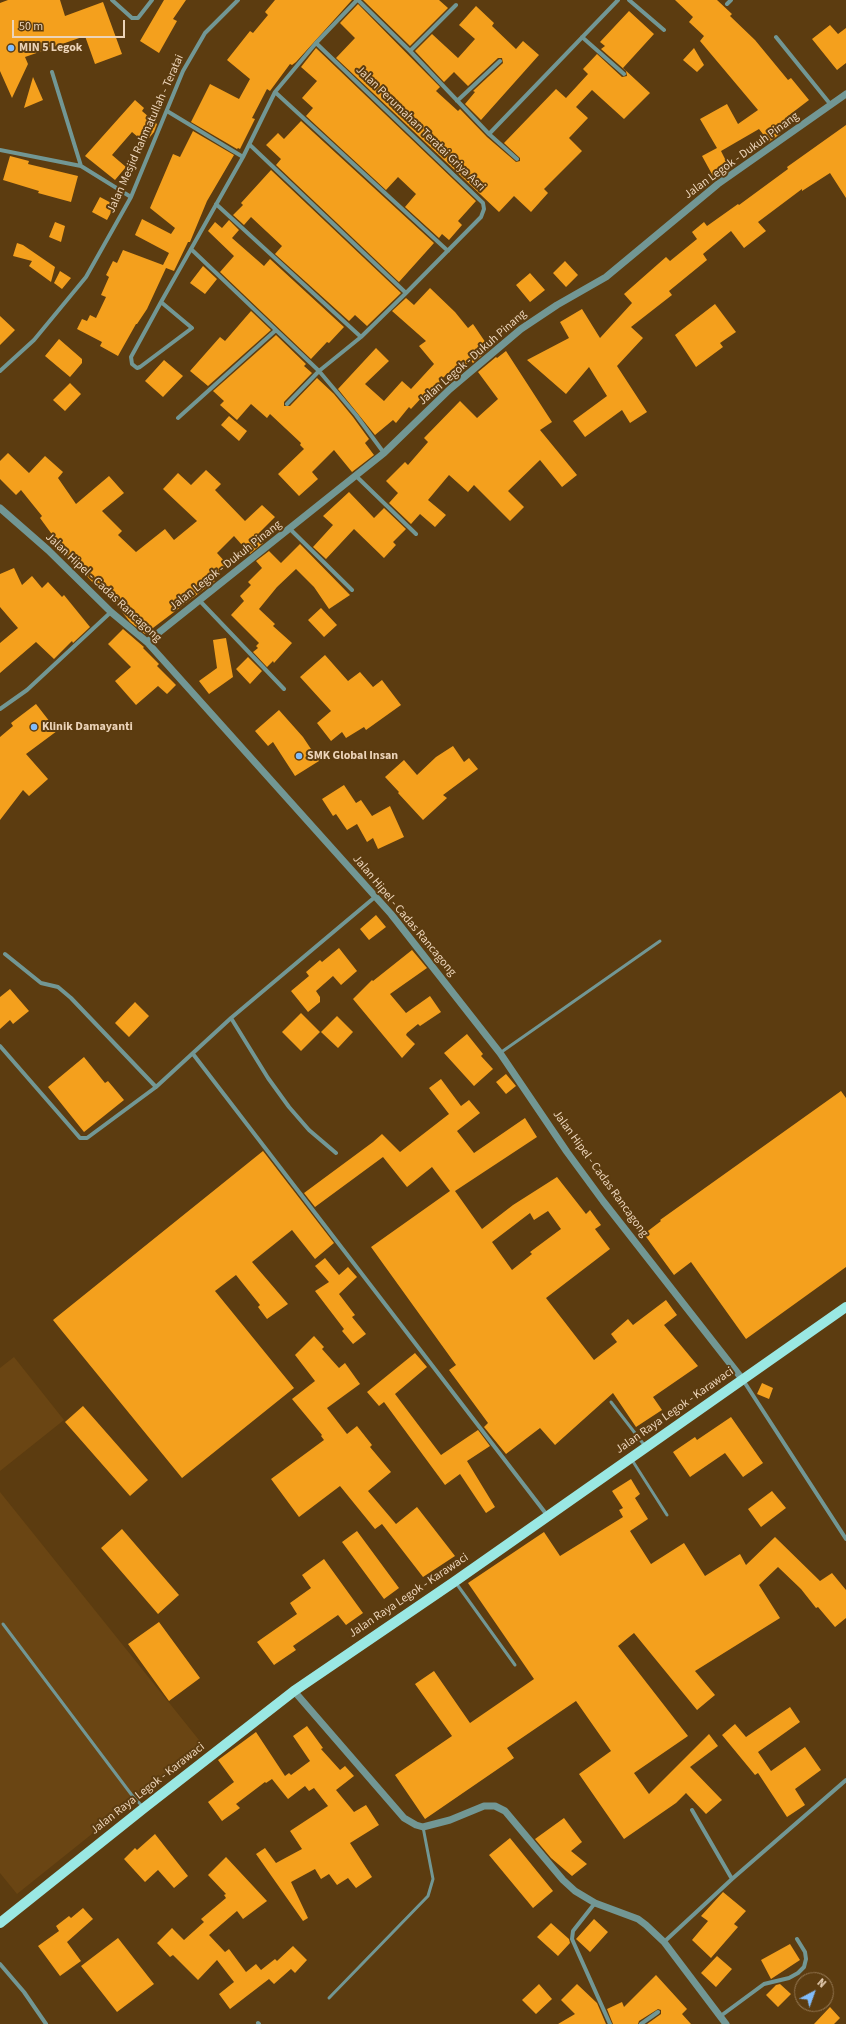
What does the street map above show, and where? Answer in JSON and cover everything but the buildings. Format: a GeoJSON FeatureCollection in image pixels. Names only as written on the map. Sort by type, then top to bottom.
{"type":"FeatureCollection","features":[{"type":"Feature","properties":{"kind":"main road","name":"Jalan Raya Legok - Karawaci"},"geometry":{"type":"LineString","coordinates":[[0,1924],[144,1808],[294,1691],[454,1582],[846,1307]]}},
{"type":"Feature","properties":{"kind":"street"},"geometry":{"type":"LineString","coordinates":[[112,0],[132,18],[138,18],[152,0]]}},
{"type":"Feature","properties":{"kind":"street","name":"Jalan Mesjid Rahmatullah - Teratai"},"geometry":{"type":"LineString","coordinates":[[0,371],[34,340],[86,277],[131,197],[183,70],[205,33],[238,0]]}},
{"type":"Feature","properties":{"kind":"street"},"geometry":{"type":"LineString","coordinates":[[160,302],[192,328],[137,368],[132,364],[132,357],[160,302],[250,145],[275,92],[316,43],[358,0],[410,51],[489,134],[517,160]]}},
{"type":"Feature","properties":{"kind":"street"},"geometry":{"type":"LineString","coordinates":[[489,134],[618,0]]}},
{"type":"Feature","properties":{"kind":"street"},"geometry":{"type":"LineString","coordinates":[[629,0],[664,30]]}},
{"type":"Feature","properties":{"kind":"street"},"geometry":{"type":"LineString","coordinates":[[727,4],[731,0]]}},
{"type":"Feature","properties":{"kind":"street"},"geometry":{"type":"LineString","coordinates":[[410,51],[456,5]]}},
{"type":"Feature","properties":{"kind":"street"},"geometry":{"type":"LineString","coordinates":[[776,37],[831,105]]}},
{"type":"Feature","properties":{"kind":"street"},"geometry":{"type":"LineString","coordinates":[[582,38],[624,74]]}},
{"type":"Feature","properties":{"kind":"street","name":"Jalan Perumahan Teratai Griya Asri"},"geometry":{"type":"LineString","coordinates":[[287,404],[319,370],[361,337],[448,252],[481,217],[484,209],[483,203],[316,43]]}},
{"type":"Feature","properties":{"kind":"street"},"geometry":{"type":"LineString","coordinates":[[457,101],[500,61]]}},
{"type":"Feature","properties":{"kind":"street"},"geometry":{"type":"LineString","coordinates":[[52,72],[82,166]]}},
{"type":"Feature","properties":{"kind":"street"},"geometry":{"type":"LineString","coordinates":[[275,92],[448,252]]}},
{"type":"Feature","properties":{"kind":"street","name":"Jalan Legok - Dukuh Pinang"},"geometry":{"type":"LineString","coordinates":[[147,642],[384,453],[450,389],[521,329],[556,305],[606,277],[718,184],[846,94]]}},
{"type":"Feature","properties":{"kind":"street"},"geometry":{"type":"LineString","coordinates":[[167,111],[243,157]]}},
{"type":"Feature","properties":{"kind":"street"},"geometry":{"type":"LineString","coordinates":[[250,145],[406,293]]}},
{"type":"Feature","properties":{"kind":"street"},"geometry":{"type":"LineString","coordinates":[[0,150],[82,166],[131,197]]}},
{"type":"Feature","properties":{"kind":"street"},"geometry":{"type":"LineString","coordinates":[[216,204],[361,337]]}},
{"type":"Feature","properties":{"kind":"street"},"geometry":{"type":"LineString","coordinates":[[191,249],[319,370],[356,415],[384,453]]}},
{"type":"Feature","properties":{"kind":"street"},"geometry":{"type":"LineString","coordinates":[[178,418],[276,330]]}},
{"type":"Feature","properties":{"kind":"street"},"geometry":{"type":"LineString","coordinates":[[356,476],[416,534]]}},
{"type":"Feature","properties":{"kind":"street","name":"Jalan Hipel - Cadas Rancagong"},"geometry":{"type":"LineString","coordinates":[[0,508],[48,550],[111,612],[147,642],[420,949],[500,1053],[567,1152],[743,1380]]}},
{"type":"Feature","properties":{"kind":"street"},"geometry":{"type":"LineString","coordinates":[[290,529],[352,590]]}},
{"type":"Feature","properties":{"kind":"street"},"geometry":{"type":"LineString","coordinates":[[199,600],[284,689]]}},
{"type":"Feature","properties":{"kind":"street"},"geometry":{"type":"LineString","coordinates":[[0,709],[27,690],[111,612]]}},
{"type":"Feature","properties":{"kind":"street"},"geometry":{"type":"LineString","coordinates":[[0,1046],[46,1101],[80,1138],[87,1138],[156,1087],[231,1018],[375,897]]}},
{"type":"Feature","properties":{"kind":"street"},"geometry":{"type":"LineString","coordinates":[[5,954],[41,983],[58,987],[71,998],[156,1087]]}},
{"type":"Feature","properties":{"kind":"street"},"geometry":{"type":"LineString","coordinates":[[231,1018],[268,1078],[290,1107],[309,1130],[336,1153]]}},
{"type":"Feature","properties":{"kind":"street"},"geometry":{"type":"LineString","coordinates":[[193,1054],[547,1516]]}},
{"type":"Feature","properties":{"kind":"street"},"geometry":{"type":"LineString","coordinates":[[743,1380],[846,1539]]}},
{"type":"Feature","properties":{"kind":"street"},"geometry":{"type":"LineString","coordinates":[[294,1691],[404,1818],[416,1825],[423,1827],[450,1820],[484,1806],[495,1806],[505,1811],[562,1880],[575,1891],[595,1903],[638,1919],[664,1942],[722,2015],[726,2024]]}},
{"type":"Feature","properties":{"kind":"street"},"geometry":{"type":"LineString","coordinates":[[664,1942],[732,1879],[846,1780]]}},
{"type":"Feature","properties":{"kind":"street"},"geometry":{"type":"LineString","coordinates":[[692,1810],[732,1879]]}},
{"type":"Feature","properties":{"kind":"street"},"geometry":{"type":"LineString","coordinates":[[595,1903],[573,1931],[572,1939],[610,2024]]}},
{"type":"Feature","properties":{"kind":"street"},"geometry":{"type":"LineString","coordinates":[[722,2015],[764,1984],[789,1978],[798,1973],[804,1967],[806,1960],[805,1952],[797,1939]]}},
{"type":"Feature","properties":{"kind":"street"},"geometry":{"type":"LineString","coordinates":[[0,1964],[24,1992],[46,2024]]}},
{"type":"Feature","properties":{"kind":"street"},"geometry":{"type":"LineString","coordinates":[[641,2024],[658,2012]]}},
{"type":"Feature","properties":{"kind":"lane"},"geometry":{"type":"LineString","coordinates":[[500,1053],[660,941]]}},
{"type":"Feature","properties":{"kind":"lane"},"geometry":{"type":"LineString","coordinates":[[612,1402],[646,1447]]}},
{"type":"Feature","properties":{"kind":"lane"},"geometry":{"type":"LineString","coordinates":[[631,1458],[667,1515]]}},
{"type":"Feature","properties":{"kind":"lane"},"geometry":{"type":"LineString","coordinates":[[454,1582],[514,1664]]}},
{"type":"Feature","properties":{"kind":"lane"},"geometry":{"type":"LineString","coordinates":[[3,1624],[131,1794],[144,1808]]}},
{"type":"Feature","properties":{"kind":"lane"},"geometry":{"type":"LineString","coordinates":[[328,1998],[428,1896],[433,1879],[423,1827]]}},
{"type":"Feature","properties":{"kind":"shaded area"},"geometry":{"type":"Polygon","coordinates":[[[14,1357],[64,1420],[0,1471],[0,1368],[14,1357]]]}},
{"type":"Feature","properties":{"kind":"shaded area"},"geometry":{"type":"Polygon","coordinates":[[[0,1492],[203,1745],[17,1894],[0,1873],[0,1492]]]}},
{"type":"Feature","properties":{"kind":"place","name":"MIN 5 Legok"},"geometry":{"type":"Point","coordinates":[11,48]}},
{"type":"Feature","properties":{"kind":"place","name":"Klinik Damayanti"},"geometry":{"type":"Point","coordinates":[34,727]}},
{"type":"Feature","properties":{"kind":"place","name":"SMK Global Insan"},"geometry":{"type":"Point","coordinates":[299,756]}}]}
